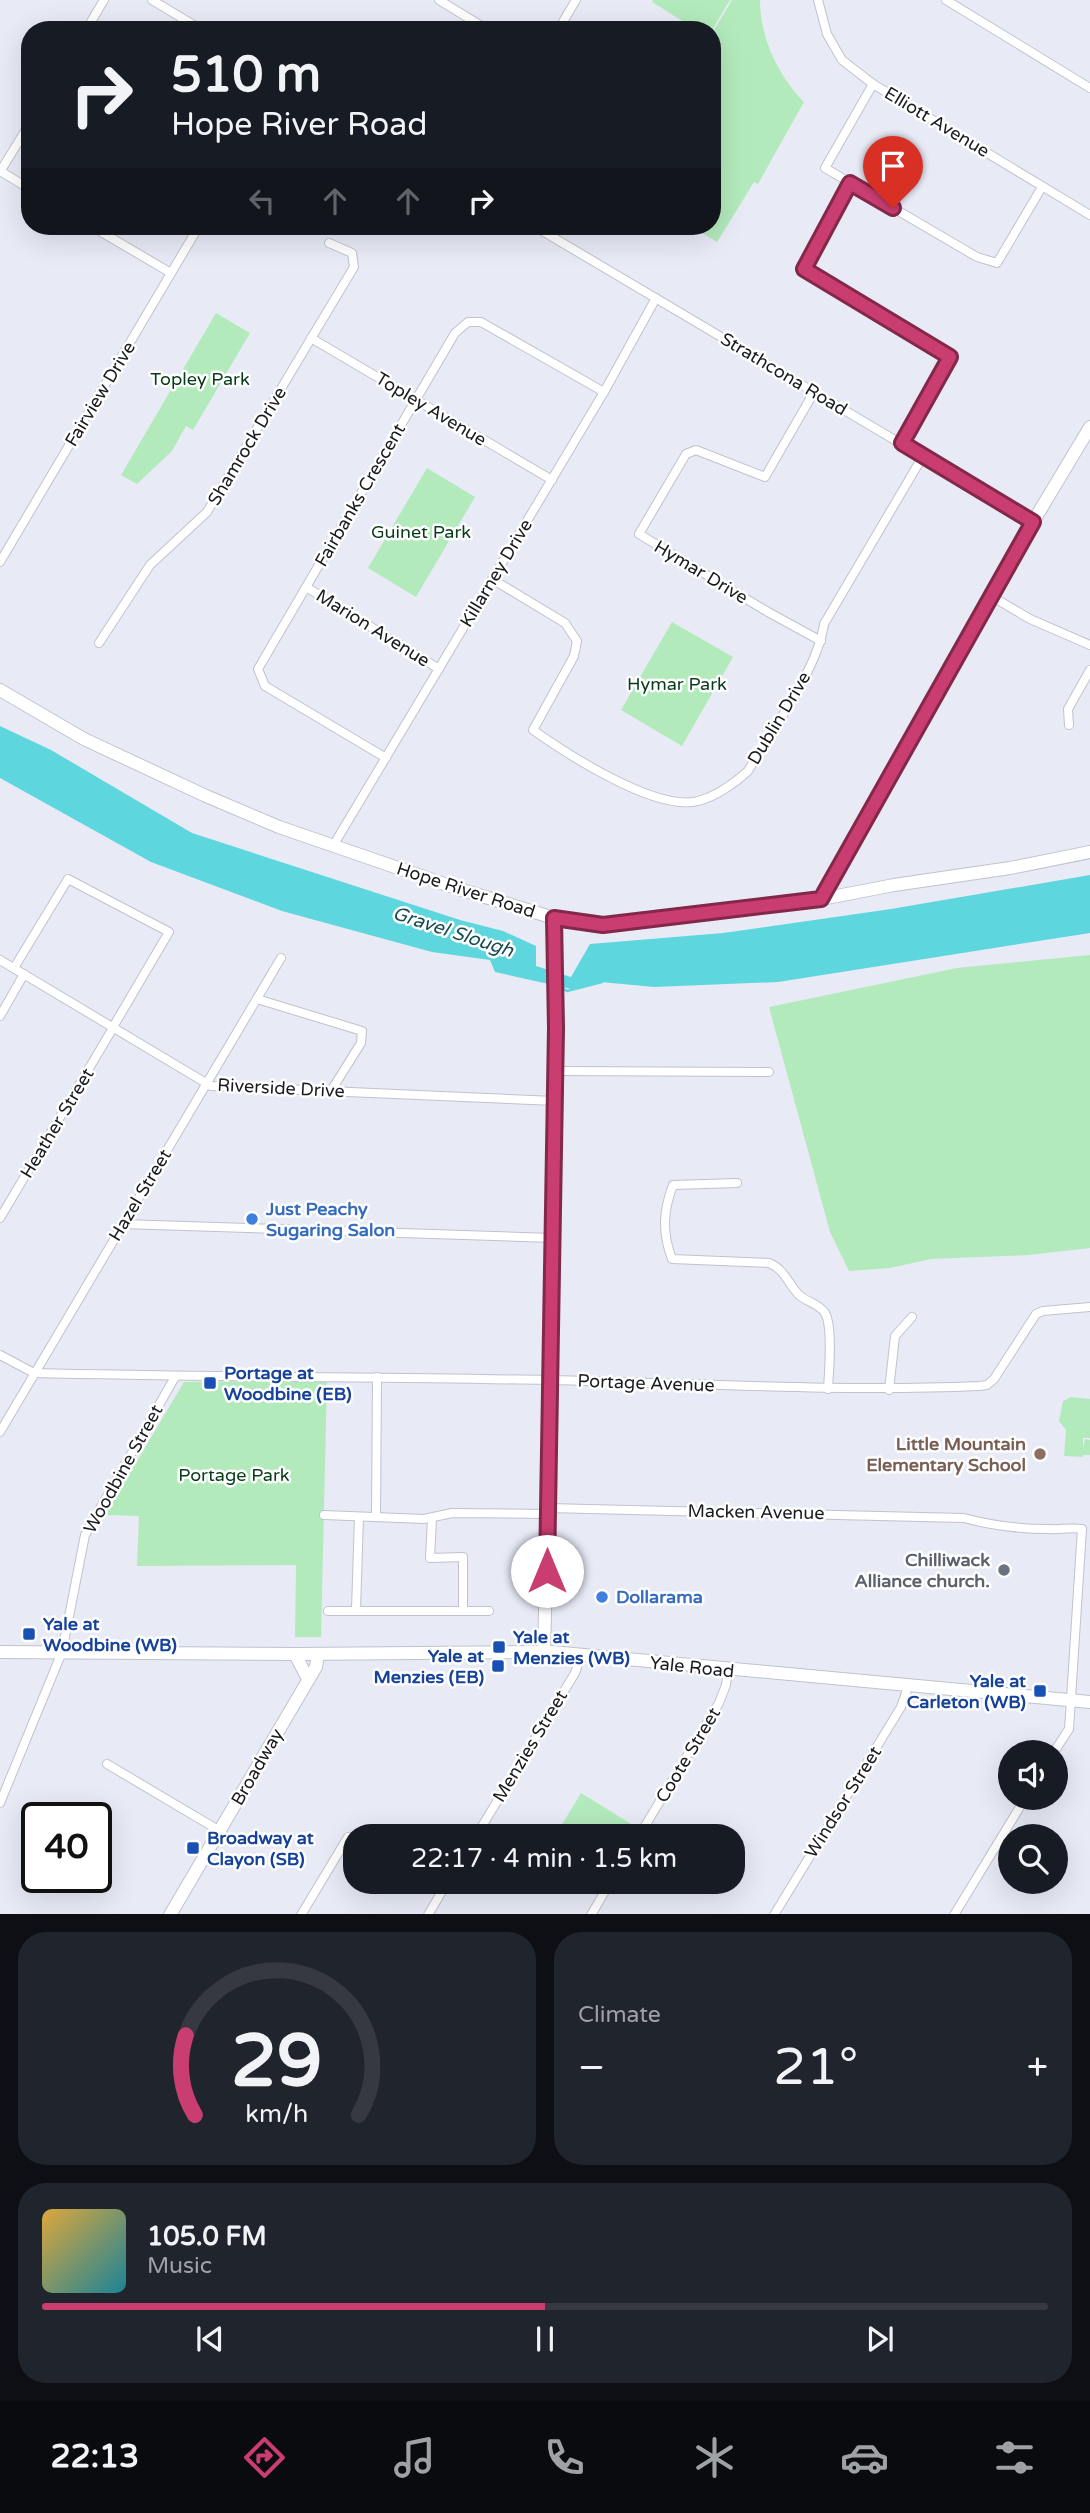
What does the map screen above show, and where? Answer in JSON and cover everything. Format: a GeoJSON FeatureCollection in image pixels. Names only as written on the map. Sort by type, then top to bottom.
{"type":"FeatureCollection","features":[{"type":"Feature","properties":{"kind":"street"},"geometry":{"type":"LineString","coordinates":[[91,21],[104,0]]}},
{"type":"Feature","properties":{"kind":"street"},"geometry":{"type":"LineString","coordinates":[[152,0],[187,21]]}},
{"type":"Feature","properties":{"kind":"street"},"geometry":{"type":"LineString","coordinates":[[439,0],[473,21]]}},
{"type":"Feature","properties":{"kind":"street"},"geometry":{"type":"LineString","coordinates":[[563,21],[576,0]]}},
{"type":"Feature","properties":{"kind":"street","name":"Elliott Avenue"},"geometry":{"type":"LineString","coordinates":[[818,0],[827,34],[842,60],[873,84],[1090,215]]}},
{"type":"Feature","properties":{"kind":"street"},"geometry":{"type":"LineString","coordinates":[[946,0],[1090,88]]}},
{"type":"Feature","properties":{"kind":"street"},"geometry":{"type":"LineString","coordinates":[[873,84],[825,168],[977,257],[997,263],[1042,187]]}},
{"type":"Feature","properties":{"kind":"street"},"geometry":{"type":"LineString","coordinates":[[21,138],[0,172],[21,184]]}},
{"type":"Feature","properties":{"kind":"street"},"geometry":{"type":"LineString","coordinates":[[850,183],[804,269],[950,357],[902,443]]}},
{"type":"Feature","properties":{"kind":"street"},"geometry":{"type":"LineString","coordinates":[[106,235],[171,273]]}},
{"type":"Feature","properties":{"kind":"street","name":"Fairview Drive"},"geometry":{"type":"LineString","coordinates":[[0,562],[194,235]]}},
{"type":"Feature","properties":{"kind":"street","name":"Strathcona Road"},"geometry":{"type":"LineString","coordinates":[[549,235],[1033,522]]}},
{"type":"Feature","properties":{"kind":"street","name":"Shamrock Drive"},"geometry":{"type":"LineString","coordinates":[[99,643],[138,579],[207,512],[354,267],[352,253],[328,243]]}},
{"type":"Feature","properties":{"kind":"street","name":"Killarney Drive"},"geometry":{"type":"LineString","coordinates":[[333,846],[604,393],[656,298]]}},
{"type":"Feature","properties":{"kind":"street","name":"Fairbanks Crescent"},"geometry":{"type":"LineString","coordinates":[[386,758],[265,686],[258,669],[455,333],[468,322],[481,322],[604,393]]}},
{"type":"Feature","properties":{"kind":"street","name":"Topley Avenue"},"geometry":{"type":"LineString","coordinates":[[312,338],[552,480]]}},
{"type":"Feature","properties":{"kind":"street","name":"Hymar Drive"},"geometry":{"type":"LineString","coordinates":[[814,392],[765,477],[696,450],[686,454],[639,534],[821,641]]}},
{"type":"Feature","properties":{"kind":"street"},"geometry":{"type":"LineString","coordinates":[[821,899],[1033,522],[1090,427]]}},
{"type":"Feature","properties":{"kind":"street","name":"Dublin Drive"},"geometry":{"type":"LineString","coordinates":[[492,579],[565,623],[577,641],[573,656],[533,730],[615,780],[660,799],[696,802],[735,783],[748,771],[813,662],[824,624],[923,456]]}},
{"type":"Feature","properties":{"kind":"street","name":"Marion Avenue"},"geometry":{"type":"LineString","coordinates":[[306,587],[439,668]]}},
{"type":"Feature","properties":{"kind":"street"},"geometry":{"type":"LineString","coordinates":[[991,596],[1030,619],[1090,645]]}},
{"type":"Feature","properties":{"kind":"street"},"geometry":{"type":"LineString","coordinates":[[1069,725],[1068,709],[1090,670]]}},
{"type":"Feature","properties":{"kind":"street","name":"Hope River Road"},"geometry":{"type":"LineString","coordinates":[[0,690],[84,739],[218,801],[333,846],[458,889],[554,918],[603,925],[821,899],[1090,852]]}},
{"type":"Feature","properties":{"kind":"street","name":"Heather Street"},"geometry":{"type":"LineString","coordinates":[[0,1218],[169,932],[68,879],[14,968]]}},
{"type":"Feature","properties":{"kind":"street"},"geometry":{"type":"LineString","coordinates":[[544,1652],[555,1101],[554,918]]}},
{"type":"Feature","properties":{"kind":"street","name":"Hazel Street"},"geometry":{"type":"LineString","coordinates":[[0,1432],[281,958]]}},
{"type":"Feature","properties":{"kind":"street","name":"Riverside Drive"},"geometry":{"type":"LineString","coordinates":[[0,960],[211,1086],[555,1101]]}},
{"type":"Feature","properties":{"kind":"street"},"geometry":{"type":"LineString","coordinates":[[0,1016],[24,974]]}},
{"type":"Feature","properties":{"kind":"street"},"geometry":{"type":"LineString","coordinates":[[257,999],[362,1031],[361,1042],[331,1091]]}},
{"type":"Feature","properties":{"kind":"street"},"geometry":{"type":"LineString","coordinates":[[555,1071],[769,1072]]}},
{"type":"Feature","properties":{"kind":"street"},"geometry":{"type":"LineString","coordinates":[[737,1183],[673,1185],[665,1204],[664,1222],[666,1242],[672,1259],[769,1263],[776,1266],[800,1297],[825,1312],[829,1334],[828,1389]]}},
{"type":"Feature","properties":{"kind":"street"},"geometry":{"type":"LineString","coordinates":[[122,1224],[553,1238]]}},
{"type":"Feature","properties":{"kind":"street","name":"Portage Avenue"},"geometry":{"type":"LineString","coordinates":[[0,1355],[34,1373],[551,1380],[889,1390],[987,1385],[996,1376],[1036,1314],[1090,1307]]}},
{"type":"Feature","properties":{"kind":"street"},"geometry":{"type":"LineString","coordinates":[[889,1390],[895,1336],[912,1317]]}},
{"type":"Feature","properties":{"kind":"street","name":"Woodbine Street"},"geometry":{"type":"LineString","coordinates":[[0,1803],[62,1652],[85,1535],[175,1377]]}},
{"type":"Feature","properties":{"kind":"street"},"geometry":{"type":"LineString","coordinates":[[376,1517],[377,1377]]}},
{"type":"Feature","properties":{"kind":"street","name":"Macken Avenue"},"geometry":{"type":"LineString","coordinates":[[324,1515],[432,1519],[452,1513],[547,1511],[964,1518],[984,1523],[1051,1530],[1063,1527],[1082,1529],[1071,1700]]}},
{"type":"Feature","properties":{"kind":"street"},"geometry":{"type":"LineString","coordinates":[[356,1611],[359,1517]]}},
{"type":"Feature","properties":{"kind":"street"},"geometry":{"type":"LineString","coordinates":[[432,1519],[430,1558],[463,1557],[463,1611]]}},
{"type":"Feature","properties":{"kind":"street"},"geometry":{"type":"LineString","coordinates":[[328,1611],[489,1611]]}},
{"type":"Feature","properties":{"kind":"street","name":"Yale Road"},"geometry":{"type":"LineString","coordinates":[[0,1651],[295,1654],[544,1652],[1090,1702]]}},
{"type":"Feature","properties":{"kind":"street"},"geometry":{"type":"LineString","coordinates":[[295,1654],[308,1679]]}},
{"type":"Feature","properties":{"kind":"street","name":"Broadway"},"geometry":{"type":"LineString","coordinates":[[170,1914],[316,1667],[318,1654]]}},
{"type":"Feature","properties":{"kind":"street","name":"Menzies Street"},"geometry":{"type":"LineString","coordinates":[[483,1824],[575,1673],[581,1655]]}},
{"type":"Feature","properties":{"kind":"street","name":"Coote Street"},"geometry":{"type":"LineString","coordinates":[[646,1824],[719,1703],[728,1670]]}},
{"type":"Feature","properties":{"kind":"street","name":"Windsor Street"},"geometry":{"type":"LineString","coordinates":[[774,1914],[901,1707],[908,1686]]}},
{"type":"Feature","properties":{"kind":"street"},"geometry":{"type":"LineString","coordinates":[[1062,1740],[1069,1729],[1071,1700]]}},
{"type":"Feature","properties":{"kind":"street"},"geometry":{"type":"LineString","coordinates":[[107,1764],[220,1831]]}},
{"type":"Feature","properties":{"kind":"street"},"geometry":{"type":"LineString","coordinates":[[954,1914],[1019,1810]]}},
{"type":"Feature","properties":{"kind":"street"},"geometry":{"type":"LineString","coordinates":[[301,1914],[343,1845]]}},
{"type":"Feature","properties":{"kind":"street"},"geometry":{"type":"LineString","coordinates":[[428,1914],[441,1894]]}},
{"type":"Feature","properties":{"kind":"street"},"geometry":{"type":"LineString","coordinates":[[591,1914],[603,1894]]}},
{"type":"Feature","properties":{"kind":"green space"},"geometry":{"type":"Polygon","coordinates":[[[730,0],[717,21],[683,21],[652,2],[730,0]]]}},
{"type":"Feature","properties":{"kind":"green space"},"geometry":{"type":"Polygon","coordinates":[[[732,0],[760,0],[763,28],[772,55],[786,80],[804,102],[758,184],[754,182],[717,242],[705,235],[721,235],[719,21],[732,0]]]}},
{"type":"Feature","properties":{"kind":"green space","name":"Topley Park"},"geometry":{"type":"Polygon","coordinates":[[[216,313],[250,333],[193,430],[186,426],[172,451],[137,484],[121,475],[216,313]]]}},
{"type":"Feature","properties":{"kind":"green space","name":"Guinet Park"},"geometry":{"type":"Polygon","coordinates":[[[427,468],[475,497],[416,597],[368,568],[427,468]]]}},
{"type":"Feature","properties":{"kind":"green space","name":"Hymar Park"},"geometry":{"type":"Polygon","coordinates":[[[672,622],[733,657],[682,746],[621,710],[672,622]]]}},
{"type":"Feature","properties":{"kind":"green space"},"geometry":{"type":"Polygon","coordinates":[[[1090,955],[1090,1248],[1029,1255],[931,1259],[890,1268],[849,1271],[830,1232],[769,1007],[957,968],[1090,955]]]}},
{"type":"Feature","properties":{"kind":"green space","name":"Portage Park"},"geometry":{"type":"Polygon","coordinates":[[[327,1380],[321,1637],[295,1637],[296,1565],[137,1566],[139,1516],[105,1515],[184,1382],[327,1380]]]}},
{"type":"Feature","properties":{"kind":"green space"},"geometry":{"type":"Polygon","coordinates":[[[1071,1397],[1090,1399],[1090,1438],[1083,1438],[1083,1450],[1085,1439],[1090,1440],[1090,1455],[1083,1457],[1064,1456],[1066,1430],[1059,1421],[1063,1401],[1071,1397]]]}},
{"type":"Feature","properties":{"kind":"green space"},"geometry":{"type":"Polygon","coordinates":[[[581,1793],[631,1824],[562,1824],[581,1793]]]}},
{"type":"Feature","properties":{"kind":"water"},"geometry":{"type":"Polygon","coordinates":[[[0,726],[51,750],[192,833],[460,920],[503,931],[536,946],[536,966],[571,977],[590,944],[723,933],[891,909],[1090,875],[1090,933],[778,982],[654,987],[601,982],[571,989],[495,972],[490,960],[432,952],[282,911],[151,862],[0,778],[0,726]]]}},
{"type":"Feature","properties":{"kind":"waterway","name":"Gravel Slough"},"geometry":{"type":"LineString","coordinates":[[562,988],[567,991],[602,982]]}},
{"type":"Feature","properties":{"kind":"place","name":"Just Peachy Sugaring Salon"},"geometry":{"type":"Point","coordinates":[252,1219]}},
{"type":"Feature","properties":{"kind":"place","name":"Portage at Woodbine (EB)"},"geometry":{"type":"Point","coordinates":[210,1383]}},
{"type":"Feature","properties":{"kind":"place","name":"Little Mountain Elementary School"},"geometry":{"type":"Point","coordinates":[1040,1454]}},
{"type":"Feature","properties":{"kind":"place","name":"Chilliwack Alliance church."},"geometry":{"type":"Point","coordinates":[1004,1570]}},
{"type":"Feature","properties":{"kind":"place","name":"Dollarama"},"geometry":{"type":"Point","coordinates":[602,1597]}},
{"type":"Feature","properties":{"kind":"place","name":"Yale at Woodbine (WB)"},"geometry":{"type":"Point","coordinates":[29,1634]}},
{"type":"Feature","properties":{"kind":"place","name":"Yale at Menzies (WB)"},"geometry":{"type":"Point","coordinates":[499,1647]}},
{"type":"Feature","properties":{"kind":"place","name":"Yale at Menzies (EB)"},"geometry":{"type":"Point","coordinates":[498,1666]}},
{"type":"Feature","properties":{"kind":"place","name":"Yale at Carleton (WB)"},"geometry":{"type":"Point","coordinates":[1040,1691]}},
{"type":"Feature","properties":{"kind":"place","name":"Broadway at Clayon (SB)"},"geometry":{"type":"Point","coordinates":[193,1848]}},
{"type":"Feature","properties":{"kind":"route"},"geometry":{"type":"LineString","coordinates":[[547,1571],[556,1028],[554,918],[603,925],[821,899],[1033,522],[902,443],[950,357],[804,269],[850,183],[893,208]]}}]}
